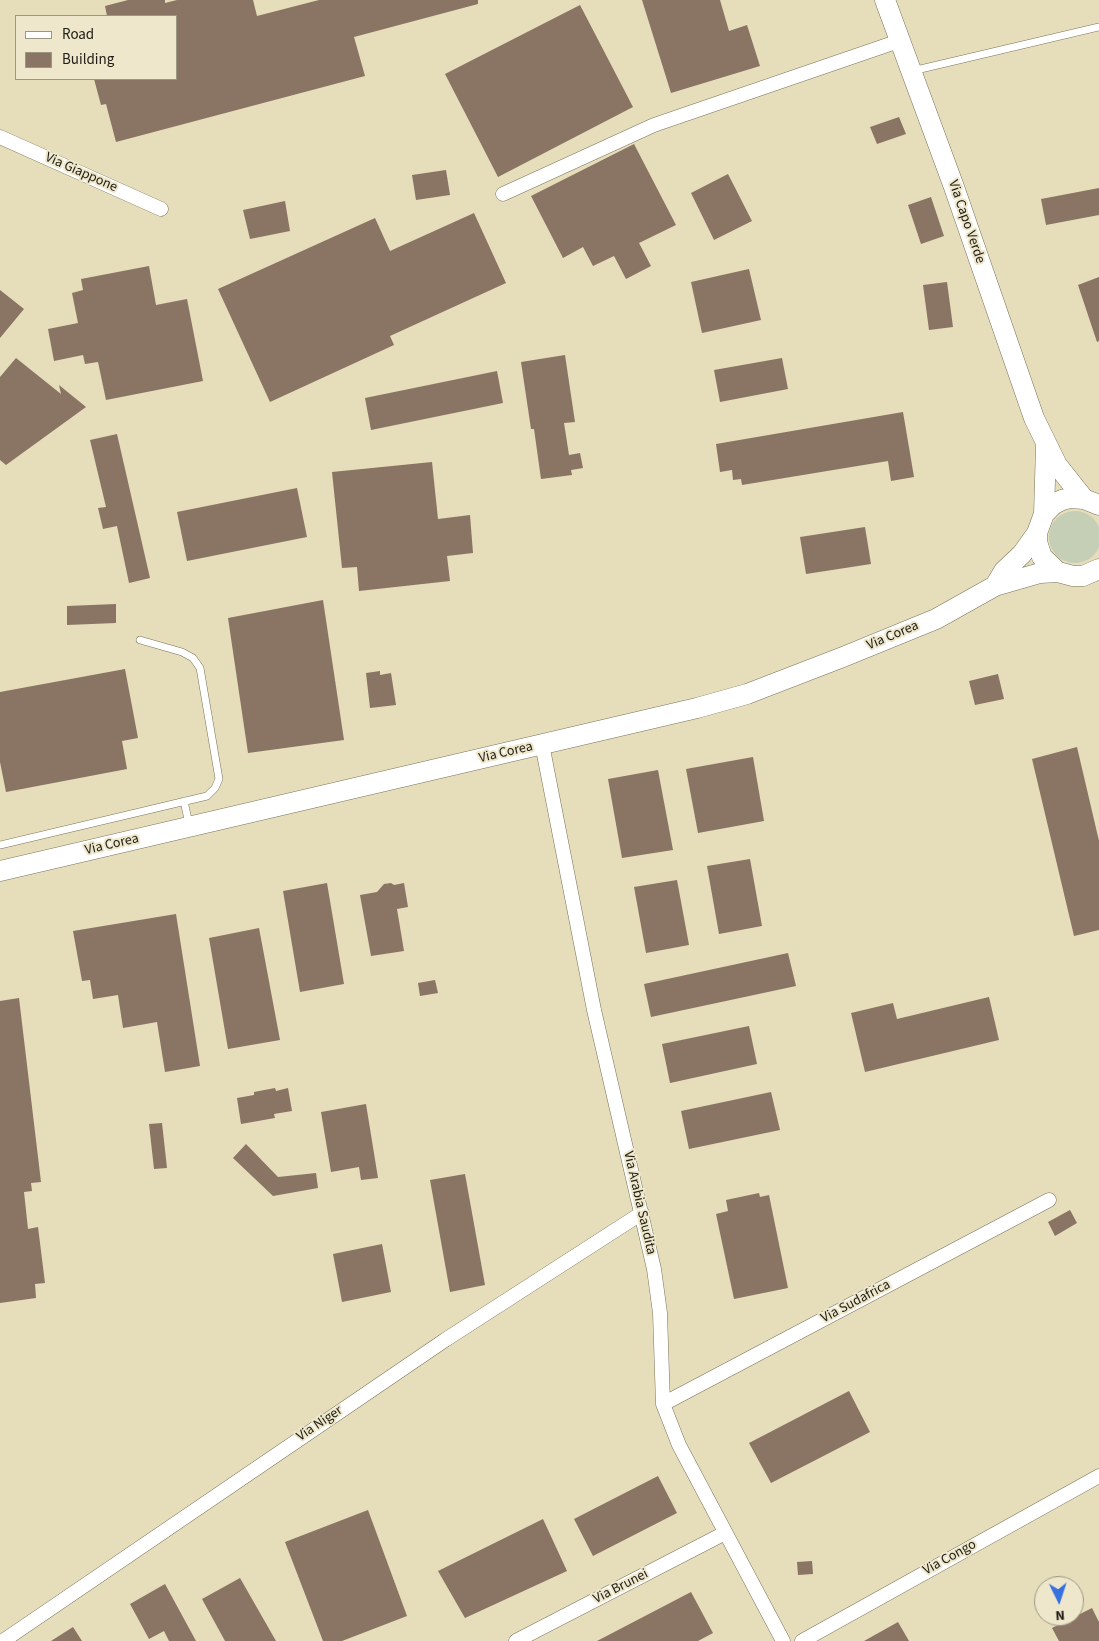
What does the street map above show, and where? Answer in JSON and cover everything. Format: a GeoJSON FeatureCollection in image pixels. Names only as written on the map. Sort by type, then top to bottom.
{"type":"FeatureCollection","features":[{"type":"Feature","properties":{"kind":"street","name":"Via Capo Verde"},"geometry":{"type":"LineString","coordinates":[[885,0],[954,187],[1034,418],[1057,465],[1092,502]]}},
{"type":"Feature","properties":{"kind":"street"},"geometry":{"type":"LineString","coordinates":[[502,194],[654,125],[899,41]]}},
{"type":"Feature","properties":{"kind":"street","name":"Via Giappone"},"geometry":{"type":"LineString","coordinates":[[0,137],[161,209]]}},
{"type":"Feature","properties":{"kind":"street"},"geometry":{"type":"LineString","coordinates":[[995,586],[1004,571],[1022,554],[1037,533],[1044,514],[1046,444]]}},
{"type":"Feature","properties":{"kind":"street"},"geometry":{"type":"LineString","coordinates":[[1044,514],[1054,504],[1062,500],[1070,498],[1092,502]]}},
{"type":"Feature","properties":{"kind":"street"},"geometry":{"type":"LineString","coordinates":[[1037,533],[1037,542],[1042,557],[1058,572]]}},
{"type":"Feature","properties":{"kind":"street"},"geometry":{"type":"LineString","coordinates":[[995,586],[1040,573],[1058,572],[1073,576],[1083,576],[1099,569]]}},
{"type":"Feature","properties":{"kind":"street","name":"Via Corea"},"geometry":{"type":"LineString","coordinates":[[0,871],[697,708],[747,694],[936,618],[995,586]]}},
{"type":"Feature","properties":{"kind":"street","name":"Via Arabia Saudita"},"geometry":{"type":"LineString","coordinates":[[542,744],[594,1010],[654,1269],[660,1312],[664,1404],[679,1445],[783,1641]]}},
{"type":"Feature","properties":{"kind":"street","name":"Via Sudafrica"},"geometry":{"type":"LineString","coordinates":[[664,1404],[1049,1200]]}},
{"type":"Feature","properties":{"kind":"street","name":"Via Niger"},"geometry":{"type":"LineString","coordinates":[[3,1641],[445,1340],[642,1213]]}},
{"type":"Feature","properties":{"kind":"street","name":"Via Congo"},"geometry":{"type":"LineString","coordinates":[[802,1641],[1099,1476]]}},
{"type":"Feature","properties":{"kind":"street","name":"Via Brunei"},"geometry":{"type":"LineString","coordinates":[[516,1641],[725,1533]]}},
{"type":"Feature","properties":{"kind":"lane"},"geometry":{"type":"LineString","coordinates":[[912,71],[1099,27]]}},
{"type":"Feature","properties":{"kind":"lane"},"geometry":{"type":"LineString","coordinates":[[0,845],[207,796],[215,788],[219,779],[200,668],[193,658],[182,652],[140,640]]}},
{"type":"Feature","properties":{"kind":"lane"},"geometry":{"type":"LineString","coordinates":[[184,802],[190,827]]}},
{"type":"Feature","properties":{"kind":"shaded area"},"geometry":{"type":"Polygon","coordinates":[[[0,0],[1099,0],[1099,1641],[0,1641],[0,0]]]}},
{"type":"Feature","properties":{"kind":"green space"},"geometry":{"type":"Polygon","coordinates":[[[1070,511],[1080,511],[1094,518],[1099,527],[1100,544],[1097,552],[1090,559],[1080,563],[1070,563],[1060,559],[1053,552],[1049,542],[1049,532],[1053,522],[1060,515],[1070,511]]]}},
{"type":"Feature","properties":{"kind":"building"},"geometry":{"type":"Polygon","coordinates":[[[128,0],[165,0],[165,3],[177,0],[253,0],[257,16],[319,0],[478,0],[478,4],[354,37],[365,76],[116,142],[106,104],[101,105],[94,80],[178,80],[178,15],[107,15],[105,6],[128,0]]]}},
{"type":"Feature","properties":{"kind":"building"},"geometry":{"type":"Polygon","coordinates":[[[642,0],[720,0],[729,31],[747,25],[760,66],[671,93],[642,0]]]}},
{"type":"Feature","properties":{"kind":"building"},"geometry":{"type":"Polygon","coordinates":[[[580,5],[633,107],[498,177],[445,74],[580,5]]]}},
{"type":"Feature","properties":{"kind":"building"},"geometry":{"type":"Polygon","coordinates":[[[899,117],[906,134],[877,144],[870,127],[899,117]]]}},
{"type":"Feature","properties":{"kind":"building"},"geometry":{"type":"Polygon","coordinates":[[[634,144],[676,225],[639,243],[651,266],[626,279],[614,256],[593,266],[583,247],[563,258],[531,196],[634,144]]]}},
{"type":"Feature","properties":{"kind":"building"},"geometry":{"type":"Polygon","coordinates":[[[446,170],[450,195],[416,200],[412,175],[446,170]]]}},
{"type":"Feature","properties":{"kind":"building"},"geometry":{"type":"Polygon","coordinates":[[[728,174],[752,221],[714,240],[691,193],[728,174]]]}},
{"type":"Feature","properties":{"kind":"building"},"geometry":{"type":"Polygon","coordinates":[[[1099,188],[1099,215],[1046,225],[1041,199],[1099,188]]]}},
{"type":"Feature","properties":{"kind":"building"},"geometry":{"type":"Polygon","coordinates":[[[931,197],[944,236],[921,244],[908,205],[931,197]]]}},
{"type":"Feature","properties":{"kind":"building"},"geometry":{"type":"Polygon","coordinates":[[[285,201],[290,231],[250,239],[243,210],[285,201]]]}},
{"type":"Feature","properties":{"kind":"building"},"geometry":{"type":"Polygon","coordinates":[[[474,213],[506,283],[390,336],[394,345],[270,402],[218,289],[375,218],[390,251],[474,213]]]}},
{"type":"Feature","properties":{"kind":"building"},"geometry":{"type":"Polygon","coordinates":[[[149,266],[156,305],[187,299],[203,381],[106,400],[98,362],[85,364],[83,355],[54,361],[48,329],[78,323],[72,293],[83,290],[81,279],[149,266]]]}},
{"type":"Feature","properties":{"kind":"building"},"geometry":{"type":"Polygon","coordinates":[[[749,269],[761,320],[702,333],[691,282],[749,269]]]}},
{"type":"Feature","properties":{"kind":"building"},"geometry":{"type":"Polygon","coordinates":[[[1099,277],[1099,341],[1097,342],[1078,285],[1099,277]]]}},
{"type":"Feature","properties":{"kind":"building"},"geometry":{"type":"Polygon","coordinates":[[[947,282],[953,327],[929,330],[923,285],[947,282]]]}},
{"type":"Feature","properties":{"kind":"building"},"geometry":{"type":"Polygon","coordinates":[[[0,290],[24,309],[0,338],[0,290]]]}},
{"type":"Feature","properties":{"kind":"building"},"geometry":{"type":"Polygon","coordinates":[[[565,355],[575,422],[564,423],[569,455],[580,453],[583,468],[571,470],[572,475],[541,479],[534,429],[531,429],[521,362],[565,355]]]}},
{"type":"Feature","properties":{"kind":"building"},"geometry":{"type":"Polygon","coordinates":[[[16,358],[61,394],[59,385],[86,407],[6,465],[0,460],[0,377],[16,358]]]}},
{"type":"Feature","properties":{"kind":"building"},"geometry":{"type":"Polygon","coordinates":[[[782,358],[788,389],[720,402],[714,370],[782,358]]]}},
{"type":"Feature","properties":{"kind":"building"},"geometry":{"type":"Polygon","coordinates":[[[497,371],[503,403],[371,430],[365,398],[497,371]]]}},
{"type":"Feature","properties":{"kind":"building"},"geometry":{"type":"Polygon","coordinates":[[[903,412],[914,477],[891,481],[888,461],[742,485],[741,479],[733,480],[732,470],[720,472],[716,444],[903,412]]]}},
{"type":"Feature","properties":{"kind":"building"},"geometry":{"type":"Polygon","coordinates":[[[117,434],[150,578],[129,583],[117,526],[103,529],[98,508],[106,507],[90,440],[117,434]]]}},
{"type":"Feature","properties":{"kind":"building"},"geometry":{"type":"Polygon","coordinates":[[[432,462],[438,519],[470,515],[473,553],[447,556],[450,581],[359,591],[357,567],[342,568],[332,472],[432,462]]]}},
{"type":"Feature","properties":{"kind":"building"},"geometry":{"type":"Polygon","coordinates":[[[297,488],[307,537],[187,561],[177,512],[297,488]]]}},
{"type":"Feature","properties":{"kind":"building"},"geometry":{"type":"Polygon","coordinates":[[[865,527],[871,564],[806,574],[800,537],[865,527]]]}},
{"type":"Feature","properties":{"kind":"building"},"geometry":{"type":"Polygon","coordinates":[[[323,600],[344,740],[248,753],[228,618],[323,600]]]}},
{"type":"Feature","properties":{"kind":"building"},"geometry":{"type":"Polygon","coordinates":[[[116,604],[116,623],[67,625],[67,606],[116,604]]]}},
{"type":"Feature","properties":{"kind":"building"},"geometry":{"type":"Polygon","coordinates":[[[125,669],[138,738],[122,741],[127,769],[6,792],[0,762],[0,692],[125,669]]]}},
{"type":"Feature","properties":{"kind":"building"},"geometry":{"type":"Polygon","coordinates":[[[380,671],[380,675],[391,673],[396,705],[370,708],[366,673],[380,671]]]}},
{"type":"Feature","properties":{"kind":"building"},"geometry":{"type":"Polygon","coordinates":[[[998,674],[1004,699],[975,705],[969,681],[998,674]]]}},
{"type":"Feature","properties":{"kind":"building"},"geometry":{"type":"Polygon","coordinates":[[[1077,747],[1099,841],[1099,930],[1074,936],[1032,759],[1077,747]]]}},
{"type":"Feature","properties":{"kind":"building"},"geometry":{"type":"Polygon","coordinates":[[[753,757],[764,821],[698,833],[686,769],[753,757]]]}},
{"type":"Feature","properties":{"kind":"building"},"geometry":{"type":"Polygon","coordinates":[[[658,770],[673,850],[622,858],[608,779],[658,770]]]}},
{"type":"Feature","properties":{"kind":"building"},"geometry":{"type":"Polygon","coordinates":[[[750,859],[762,926],[719,934],[707,866],[750,859]]]}},
{"type":"Feature","properties":{"kind":"building"},"geometry":{"type":"Polygon","coordinates":[[[677,880],[689,945],[646,953],[634,887],[677,880]]]}},
{"type":"Feature","properties":{"kind":"building"},"geometry":{"type":"Polygon","coordinates":[[[327,883],[344,984],[300,992],[283,891],[327,883]]]}},
{"type":"Feature","properties":{"kind":"building"},"geometry":{"type":"Polygon","coordinates":[[[391,883],[394,885],[404,883],[408,907],[397,909],[404,951],[371,956],[360,895],[377,892],[384,884],[391,883]]]}},
{"type":"Feature","properties":{"kind":"building"},"geometry":{"type":"Polygon","coordinates":[[[176,914],[200,1066],[165,1072],[157,1022],[123,1028],[118,995],[93,999],[90,980],[82,981],[73,931],[176,914]]]}},
{"type":"Feature","properties":{"kind":"building"},"geometry":{"type":"Polygon","coordinates":[[[259,928],[280,1040],[228,1049],[209,938],[259,928]]]}},
{"type":"Feature","properties":{"kind":"building"},"geometry":{"type":"Polygon","coordinates":[[[788,953],[796,986],[651,1017],[644,984],[788,953]]]}},
{"type":"Feature","properties":{"kind":"building"},"geometry":{"type":"Polygon","coordinates":[[[435,980],[438,993],[420,996],[418,983],[435,980]]]}},
{"type":"Feature","properties":{"kind":"building"},"geometry":{"type":"Polygon","coordinates":[[[989,997],[999,1040],[865,1072],[851,1013],[893,1003],[897,1019],[989,997]]]}},
{"type":"Feature","properties":{"kind":"building"},"geometry":{"type":"Polygon","coordinates":[[[19,998],[41,1182],[31,1183],[32,1191],[24,1192],[28,1229],[38,1227],[45,1283],[35,1284],[36,1298],[0,1303],[0,1001],[19,998]]]}},
{"type":"Feature","properties":{"kind":"building"},"geometry":{"type":"Polygon","coordinates":[[[749,1026],[757,1064],[670,1083],[662,1044],[749,1026]]]}},
{"type":"Feature","properties":{"kind":"building"},"geometry":{"type":"Polygon","coordinates":[[[275,1088],[276,1091],[288,1088],[292,1111],[274,1114],[275,1118],[241,1124],[237,1098],[275,1088]]]}},
{"type":"Feature","properties":{"kind":"building"},"geometry":{"type":"Polygon","coordinates":[[[771,1092],[780,1130],[689,1149],[681,1111],[771,1092]]]}},
{"type":"Feature","properties":{"kind":"building"},"geometry":{"type":"Polygon","coordinates":[[[366,1104],[378,1178],[361,1180],[359,1167],[331,1172],[321,1112],[366,1104]]]}},
{"type":"Feature","properties":{"kind":"building"},"geometry":{"type":"Polygon","coordinates":[[[162,1123],[167,1168],[154,1169],[149,1124],[162,1123]]]}},
{"type":"Feature","properties":{"kind":"building"},"geometry":{"type":"Polygon","coordinates":[[[246,1144],[278,1177],[316,1173],[318,1188],[273,1196],[233,1158],[246,1144]]]}},
{"type":"Feature","properties":{"kind":"building"},"geometry":{"type":"Polygon","coordinates":[[[465,1174],[485,1285],[450,1292],[430,1180],[465,1174]]]}},
{"type":"Feature","properties":{"kind":"building"},"geometry":{"type":"Polygon","coordinates":[[[759,1193],[760,1197],[769,1195],[788,1288],[734,1299],[716,1214],[728,1211],[726,1200],[759,1193]]]}},
{"type":"Feature","properties":{"kind":"building"},"geometry":{"type":"Polygon","coordinates":[[[1070,1210],[1077,1223],[1055,1236],[1048,1222],[1070,1210]]]}},
{"type":"Feature","properties":{"kind":"building"},"geometry":{"type":"Polygon","coordinates":[[[382,1244],[391,1292],[342,1302],[333,1254],[382,1244]]]}},
{"type":"Feature","properties":{"kind":"building"},"geometry":{"type":"Polygon","coordinates":[[[849,1391],[870,1432],[771,1483],[749,1443],[849,1391]]]}},
{"type":"Feature","properties":{"kind":"building"},"geometry":{"type":"Polygon","coordinates":[[[658,1476],[677,1513],[593,1556],[574,1519],[658,1476]]]}},
{"type":"Feature","properties":{"kind":"building"},"geometry":{"type":"Polygon","coordinates":[[[368,1510],[407,1616],[342,1641],[323,1641],[285,1542],[368,1510]]]}},
{"type":"Feature","properties":{"kind":"building"},"geometry":{"type":"Polygon","coordinates":[[[543,1519],[567,1571],[465,1618],[438,1571],[543,1519]]]}},
{"type":"Feature","properties":{"kind":"building"},"geometry":{"type":"Polygon","coordinates":[[[812,1561],[813,1574],[798,1575],[797,1562],[812,1561]]]}},
{"type":"Feature","properties":{"kind":"building"},"geometry":{"type":"Polygon","coordinates":[[[240,1578],[276,1641],[225,1641],[202,1599],[240,1578]]]}},
{"type":"Feature","properties":{"kind":"building"},"geometry":{"type":"Polygon","coordinates":[[[165,1584],[196,1641],[169,1641],[164,1631],[149,1639],[130,1604],[165,1584]]]}},
{"type":"Feature","properties":{"kind":"building"},"geometry":{"type":"Polygon","coordinates":[[[691,1592],[713,1633],[698,1641],[597,1641],[691,1592]]]}},
{"type":"Feature","properties":{"kind":"building"},"geometry":{"type":"Polygon","coordinates":[[[1092,1608],[1099,1622],[1099,1641],[1059,1641],[1052,1628],[1056,1626],[1084,1626],[1084,1612],[1092,1608]]]}},
{"type":"Feature","properties":{"kind":"building"},"geometry":{"type":"Polygon","coordinates":[[[898,1622],[909,1641],[864,1641],[898,1622]]]}},
{"type":"Feature","properties":{"kind":"building"},"geometry":{"type":"Polygon","coordinates":[[[73,1627],[82,1641],[51,1641],[73,1627]]]}}]}
